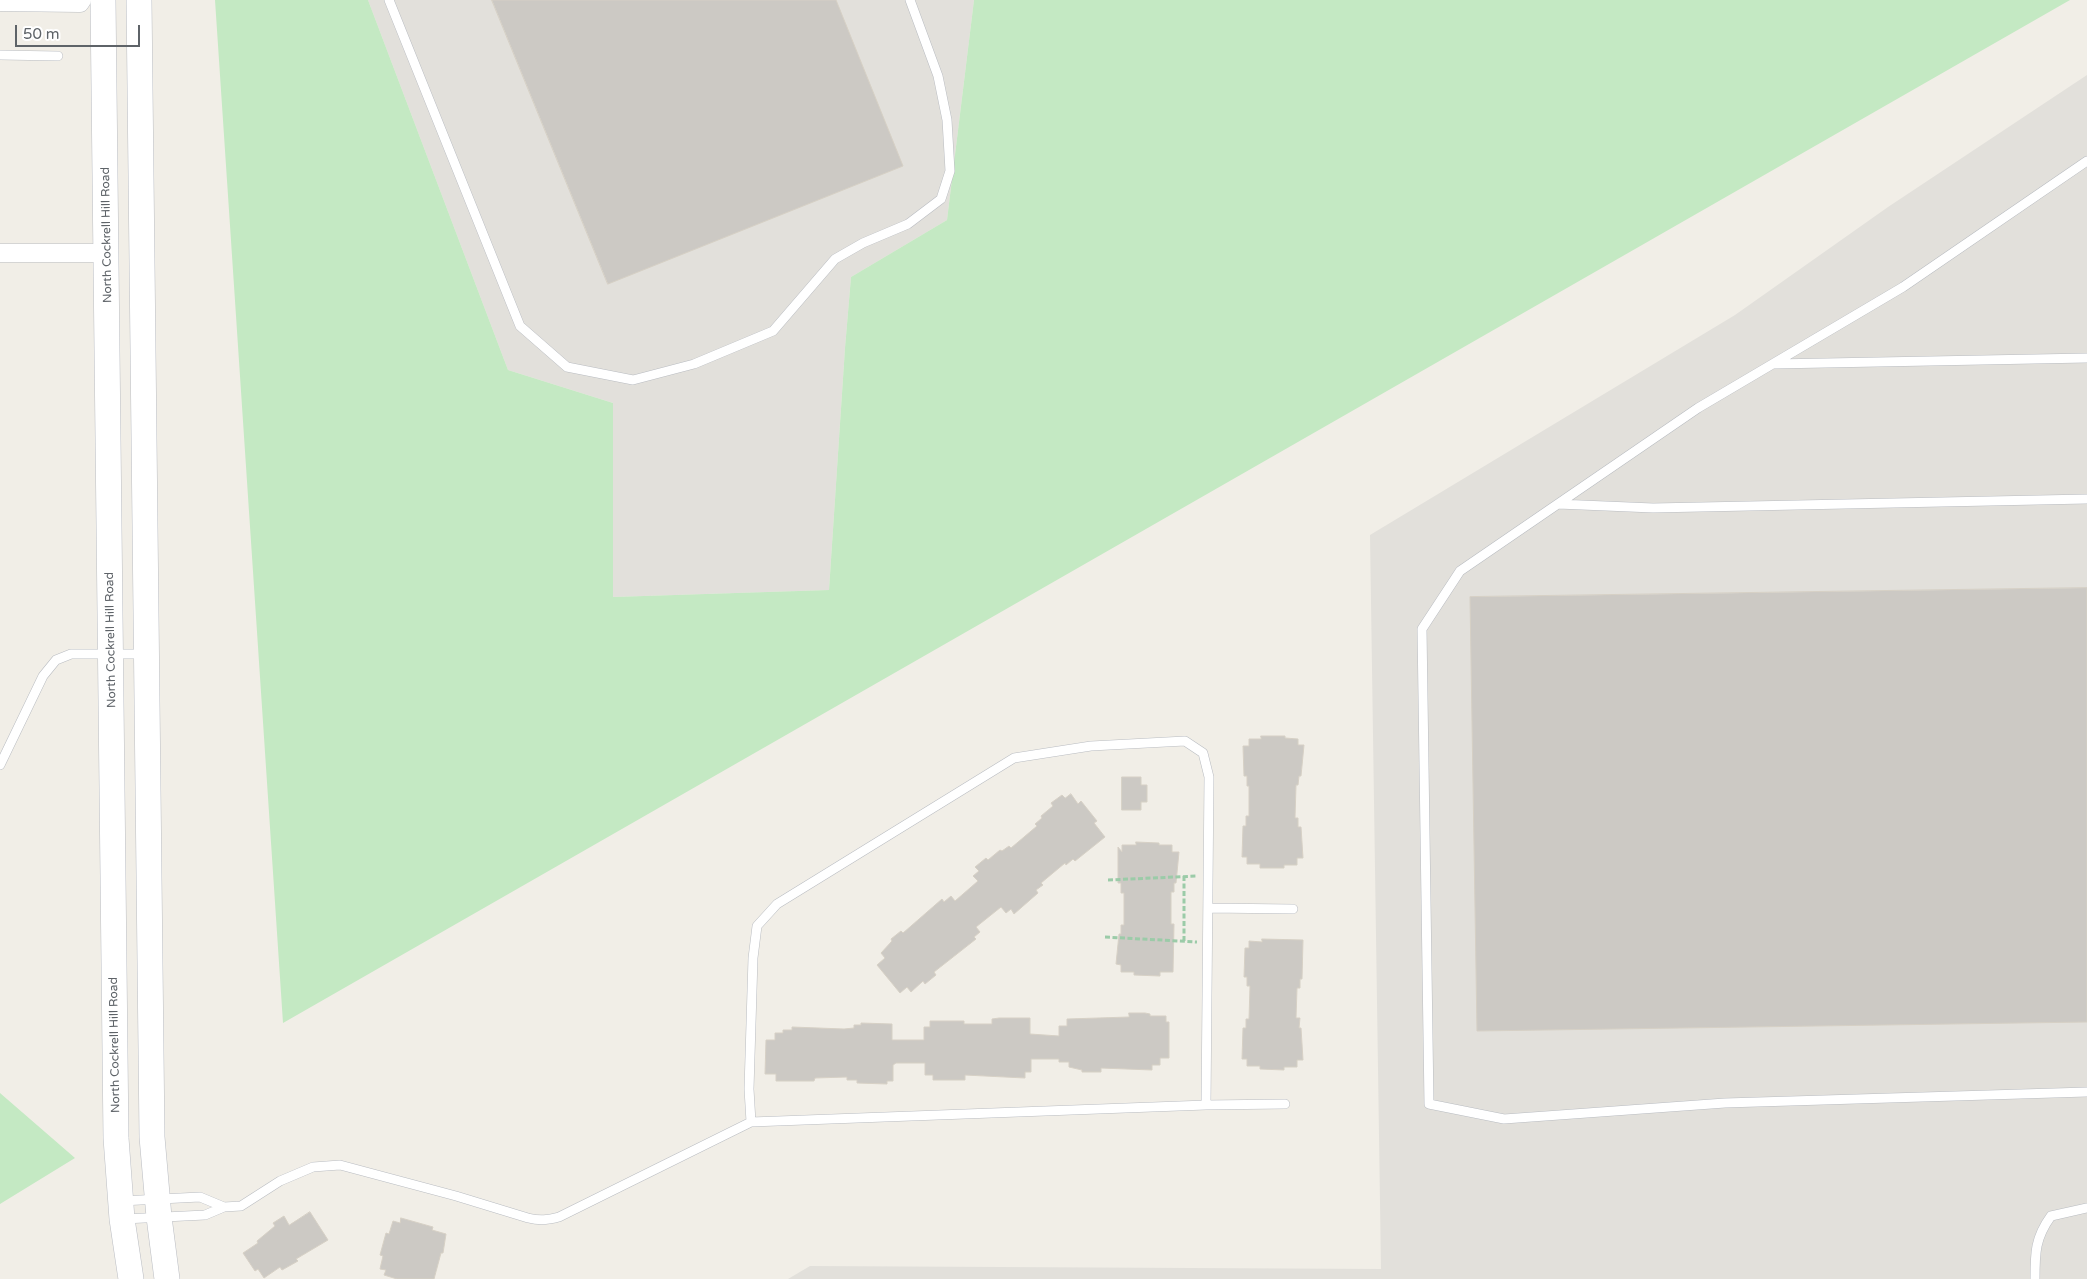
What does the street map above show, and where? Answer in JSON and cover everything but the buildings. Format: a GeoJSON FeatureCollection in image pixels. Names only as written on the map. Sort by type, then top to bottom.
{"type":"FeatureCollection","features":[{"type":"Feature","properties":{"kind":"main road","name":"North Cockrell Hill Road"},"geometry":{"type":"LineString","coordinates":[[103,0],[116,1138],[121,1210],[131,1279]]}},
{"type":"Feature","properties":{"kind":"main road"},"geometry":{"type":"LineString","coordinates":[[138,0],[152,1137],[167,1279]]}},
{"type":"Feature","properties":{"kind":"street"},"geometry":{"type":"LineString","coordinates":[[0,2],[80,3],[82,0]]}},
{"type":"Feature","properties":{"kind":"street"},"geometry":{"type":"LineString","coordinates":[[0,253],[107,253]]}},
{"type":"Feature","properties":{"kind":"lane"},"geometry":{"type":"LineString","coordinates":[[389,0],[520,326],[567,367],[633,380],[694,364],[773,331],[835,259],[863,243],[908,224],[941,199],[950,170],[947,120],[938,76],[911,0]]}},
{"type":"Feature","properties":{"kind":"lane"},"geometry":{"type":"LineString","coordinates":[[0,56],[58,56]]}},
{"type":"Feature","properties":{"kind":"lane"},"geometry":{"type":"LineString","coordinates":[[2087,161],[1903,287],[1698,408],[1460,570],[1422,629],[1429,1104],[1504,1119],[1725,1103],[2087,1092]]}},
{"type":"Feature","properties":{"kind":"lane"},"geometry":{"type":"LineString","coordinates":[[1773,364],[2087,358]]}},
{"type":"Feature","properties":{"kind":"lane"},"geometry":{"type":"LineString","coordinates":[[1558,504],[1654,508],[2087,499]]}},
{"type":"Feature","properties":{"kind":"lane"},"geometry":{"type":"LineString","coordinates":[[0,765],[43,676],[56,660],[72,654],[146,654]]}},
{"type":"Feature","properties":{"kind":"lane"},"geometry":{"type":"LineString","coordinates":[[751,1122],[749,1079],[753,958],[757,926],[777,904],[1014,758],[1091,746],[1185,741],[1203,752],[1209,777],[1206,1105]]}},
{"type":"Feature","properties":{"kind":"lane"},"geometry":{"type":"LineString","coordinates":[[1208,908],[1293,909]]}},
{"type":"Feature","properties":{"kind":"lane"},"geometry":{"type":"LineString","coordinates":[[121,1210],[158,1208],[205,1215],[224,1207],[241,1206],[280,1181],[313,1167],[340,1165],[456,1196],[538,1221],[560,1217],[751,1122],[1206,1105],[1285,1104]]}},
{"type":"Feature","properties":{"kind":"lane"},"geometry":{"type":"LineString","coordinates":[[121,1210],[158,1208],[200,1197],[224,1207]]}},
{"type":"Feature","properties":{"kind":"lane"},"geometry":{"type":"LineString","coordinates":[[2035,1279],[2035,1256],[2041,1230],[2051,1216],[2087,1208]]}},
{"type":"Feature","properties":{"kind":"path"},"geometry":{"type":"LineString","coordinates":[[1108,880],[1208,875]]}},
{"type":"Feature","properties":{"kind":"path"},"geometry":{"type":"LineString","coordinates":[[1184,876],[1184,941]]}},
{"type":"Feature","properties":{"kind":"path"},"geometry":{"type":"LineString","coordinates":[[1105,937],[1207,942]]}},
{"type":"Feature","properties":{"kind":"shaded area"},"geometry":{"type":"Polygon","coordinates":[[[368,0],[974,0],[947,220],[851,277],[829,590],[613,597],[613,403],[508,370],[368,0]]]}},
{"type":"Feature","properties":{"kind":"shaded area"},"geometry":{"type":"Polygon","coordinates":[[[2087,75],[2087,1279],[788,1279],[810,1266],[1381,1269],[1370,535],[1735,315],[1888,207],[2087,75]]]}},
{"type":"Feature","properties":{"kind":"green space"},"geometry":{"type":"Polygon","coordinates":[[[215,0],[368,0],[508,370],[613,403],[613,597],[829,590],[851,277],[947,220],[974,0],[2070,0],[283,1023],[215,0]]]}},
{"type":"Feature","properties":{"kind":"green space"},"geometry":{"type":"Polygon","coordinates":[[[0,1093],[75,1158],[0,1204],[0,1093]]]}}]}
